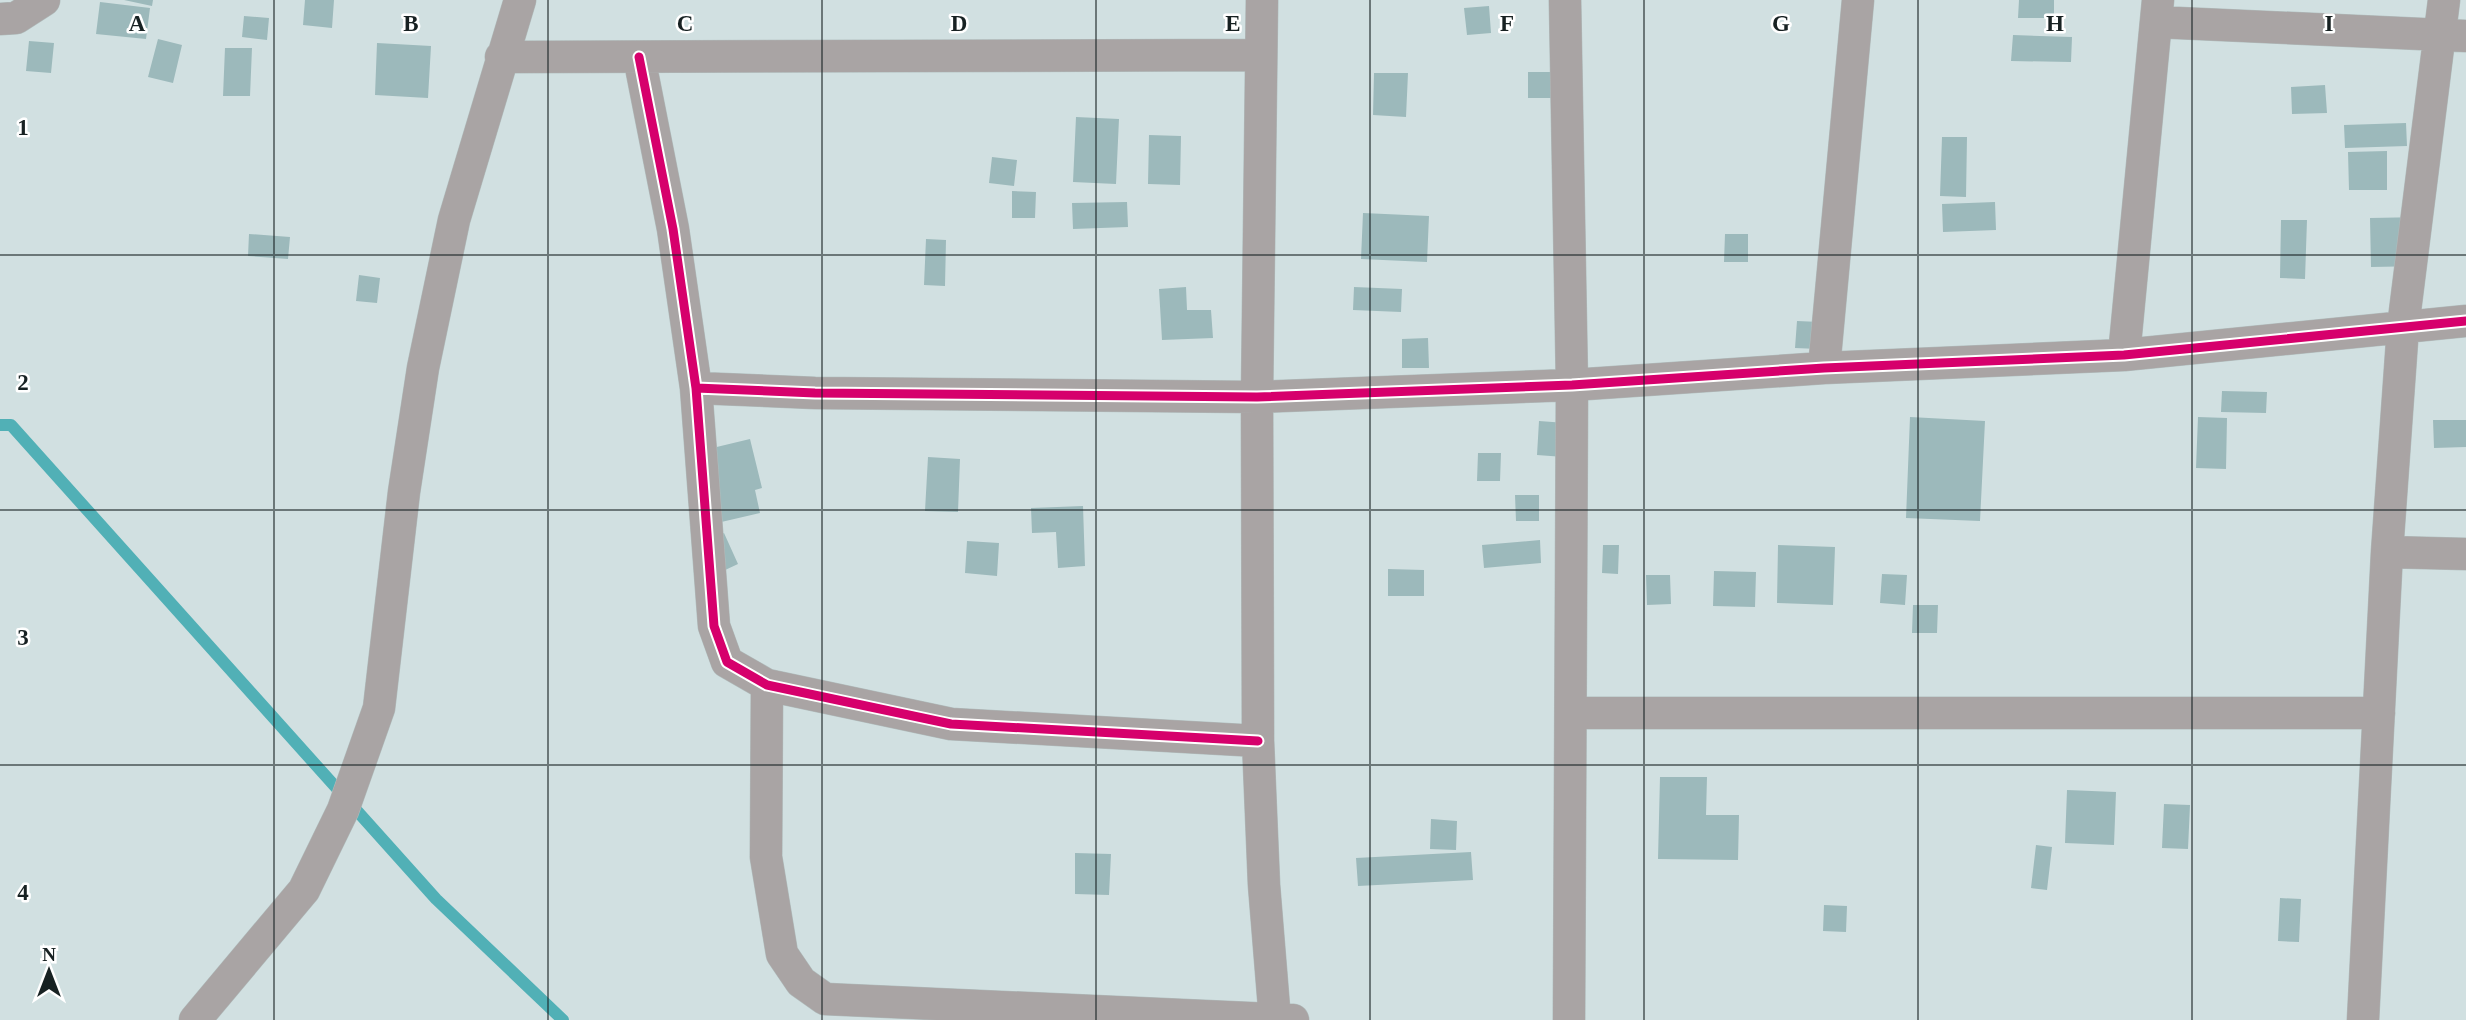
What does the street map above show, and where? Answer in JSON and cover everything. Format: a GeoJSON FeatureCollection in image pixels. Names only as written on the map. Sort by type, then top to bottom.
{"type":"FeatureCollection","features":[{"type":"Feature","properties":{"kind":"street"},"geometry":{"type":"LineString","coordinates":[[0,19],[16,18],[44,0]]}},
{"type":"Feature","properties":{"kind":"street"},"geometry":{"type":"LineString","coordinates":[[195,1020],[304,890],[343,810],[379,708],[404,492],[423,368],[454,220],[520,0]]}},
{"type":"Feature","properties":{"kind":"street"},"geometry":{"type":"LineString","coordinates":[[1262,0],[1257,397],[1258,741],[1264,885],[1275,1020]]}},
{"type":"Feature","properties":{"kind":"street"},"geometry":{"type":"LineString","coordinates":[[1565,0],[1572,385],[1569,1020]]}},
{"type":"Feature","properties":{"kind":"street"},"geometry":{"type":"LineString","coordinates":[[1824,368],[1858,0]]}},
{"type":"Feature","properties":{"kind":"street"},"geometry":{"type":"LineString","coordinates":[[2363,1020],[2387,552],[2403,327],[2454,36],[2444,0]]}},
{"type":"Feature","properties":{"kind":"street"},"geometry":{"type":"LineString","coordinates":[[2124,355],[2157,11],[2454,36]]}},
{"type":"Feature","properties":{"kind":"street"},"geometry":{"type":"LineString","coordinates":[[501,57],[1261,55]]}},
{"type":"Feature","properties":{"kind":"street"},"geometry":{"type":"LineString","coordinates":[[639,57],[673,229],[696,388],[714,626],[727,662],[768,685],[951,724],[1258,741]]}},
{"type":"Feature","properties":{"kind":"street"},"geometry":{"type":"LineString","coordinates":[[696,388],[815,393],[1257,397],[1572,385],[1824,368],[2124,355],[2466,321]]}},
{"type":"Feature","properties":{"kind":"street"},"geometry":{"type":"LineString","coordinates":[[2387,552],[2466,554]]}},
{"type":"Feature","properties":{"kind":"street"},"geometry":{"type":"LineString","coordinates":[[768,685],[766,857],[782,954],[801,982],[825,999],[1293,1020]]}},
{"type":"Feature","properties":{"kind":"street"},"geometry":{"type":"LineString","coordinates":[[1571,713],[2379,713]]}},
{"type":"Feature","properties":{"kind":"building"},"geometry":{"type":"Polygon","coordinates":[[[124,0],[153,0],[152,6],[124,0]]]}},
{"type":"Feature","properties":{"kind":"building"},"geometry":{"type":"Polygon","coordinates":[[[305,0],[334,0],[332,28],[303,25],[305,0]]]}},
{"type":"Feature","properties":{"kind":"building"},"geometry":{"type":"Polygon","coordinates":[[[2019,0],[2054,0],[2054,18],[2018,18],[2019,0]]]}},
{"type":"Feature","properties":{"kind":"building"},"geometry":{"type":"Polygon","coordinates":[[[100,2],[150,8],[146,39],[96,34],[100,2]]]}},
{"type":"Feature","properties":{"kind":"building"},"geometry":{"type":"Polygon","coordinates":[[[1489,6],[1491,33],[1467,35],[1464,8],[1489,6]]]}},
{"type":"Feature","properties":{"kind":"building"},"geometry":{"type":"Polygon","coordinates":[[[244,16],[269,18],[267,40],[242,37],[244,16]]]}},
{"type":"Feature","properties":{"kind":"building"},"geometry":{"type":"Polygon","coordinates":[[[2013,35],[2072,37],[2071,62],[2011,61],[2013,35]]]}},
{"type":"Feature","properties":{"kind":"building"},"geometry":{"type":"Polygon","coordinates":[[[158,39],[182,45],[173,83],[148,77],[158,39]]]}},
{"type":"Feature","properties":{"kind":"building"},"geometry":{"type":"Polygon","coordinates":[[[29,41],[54,43],[51,73],[26,71],[29,41]]]}},
{"type":"Feature","properties":{"kind":"building"},"geometry":{"type":"Polygon","coordinates":[[[377,43],[431,46],[428,98],[375,95],[377,43]]]}},
{"type":"Feature","properties":{"kind":"building"},"geometry":{"type":"Polygon","coordinates":[[[225,48],[252,48],[250,96],[223,96],[225,48]]]}},
{"type":"Feature","properties":{"kind":"building"},"geometry":{"type":"Polygon","coordinates":[[[1528,72],[1551,72],[1551,98],[1528,98],[1528,72]]]}},
{"type":"Feature","properties":{"kind":"building"},"geometry":{"type":"Polygon","coordinates":[[[1374,73],[1408,73],[1406,117],[1373,115],[1374,73]]]}},
{"type":"Feature","properties":{"kind":"building"},"geometry":{"type":"Polygon","coordinates":[[[2325,85],[2327,113],[2292,114],[2291,87],[2325,85]]]}},
{"type":"Feature","properties":{"kind":"building"},"geometry":{"type":"Polygon","coordinates":[[[1076,117],[1119,119],[1116,184],[1073,182],[1076,117]]]}},
{"type":"Feature","properties":{"kind":"building"},"geometry":{"type":"Polygon","coordinates":[[[2406,123],[2407,146],[2345,148],[2344,125],[2406,123]]]}},
{"type":"Feature","properties":{"kind":"building"},"geometry":{"type":"Polygon","coordinates":[[[1149,135],[1181,136],[1180,185],[1148,184],[1149,135]]]}},
{"type":"Feature","properties":{"kind":"building"},"geometry":{"type":"Polygon","coordinates":[[[1942,137],[1967,137],[1966,197],[1940,196],[1942,137]]]}},
{"type":"Feature","properties":{"kind":"building"},"geometry":{"type":"Polygon","coordinates":[[[2387,151],[2387,190],[2349,190],[2348,152],[2387,151]]]}},
{"type":"Feature","properties":{"kind":"building"},"geometry":{"type":"Polygon","coordinates":[[[992,157],[1017,160],[1014,186],[989,183],[992,157]]]}},
{"type":"Feature","properties":{"kind":"building"},"geometry":{"type":"Polygon","coordinates":[[[1012,191],[1036,192],[1035,218],[1012,218],[1012,191]]]}},
{"type":"Feature","properties":{"kind":"building"},"geometry":{"type":"Polygon","coordinates":[[[1127,202],[1128,227],[1073,229],[1072,203],[1127,202]]]}},
{"type":"Feature","properties":{"kind":"building"},"geometry":{"type":"Polygon","coordinates":[[[1995,202],[1996,230],[1943,232],[1942,204],[1995,202]]]}},
{"type":"Feature","properties":{"kind":"building"},"geometry":{"type":"Polygon","coordinates":[[[1363,213],[1429,216],[1427,262],[1361,259],[1363,213]]]}},
{"type":"Feature","properties":{"kind":"building"},"geometry":{"type":"Polygon","coordinates":[[[2423,217],[2424,266],[2371,267],[2370,218],[2423,217]]]}},
{"type":"Feature","properties":{"kind":"building"},"geometry":{"type":"Polygon","coordinates":[[[2281,220],[2307,220],[2305,279],[2280,278],[2281,220]]]}},
{"type":"Feature","properties":{"kind":"building"},"geometry":{"type":"Polygon","coordinates":[[[249,234],[290,237],[288,259],[248,256],[249,234]]]}},
{"type":"Feature","properties":{"kind":"building"},"geometry":{"type":"Polygon","coordinates":[[[1725,234],[1748,234],[1748,262],[1724,262],[1725,234]]]}},
{"type":"Feature","properties":{"kind":"building"},"geometry":{"type":"Polygon","coordinates":[[[926,239],[946,240],[945,286],[924,285],[926,239]]]}},
{"type":"Feature","properties":{"kind":"building"},"geometry":{"type":"Polygon","coordinates":[[[359,275],[380,278],[377,303],[356,301],[359,275]]]}},
{"type":"Feature","properties":{"kind":"building"},"geometry":{"type":"Polygon","coordinates":[[[1186,287],[1187,310],[1211,310],[1213,338],[1162,340],[1159,289],[1186,287]]]}},
{"type":"Feature","properties":{"kind":"building"},"geometry":{"type":"Polygon","coordinates":[[[1354,287],[1402,289],[1401,312],[1353,310],[1354,287]]]}},
{"type":"Feature","properties":{"kind":"building"},"geometry":{"type":"Polygon","coordinates":[[[1797,321],[1820,322],[1818,349],[1795,348],[1797,321]]]}},
{"type":"Feature","properties":{"kind":"building"},"geometry":{"type":"Polygon","coordinates":[[[1428,338],[1429,368],[1402,368],[1402,339],[1428,338]]]}},
{"type":"Feature","properties":{"kind":"building"},"geometry":{"type":"Polygon","coordinates":[[[2222,391],[2267,392],[2266,413],[2221,412],[2222,391]]]}},
{"type":"Feature","properties":{"kind":"building"},"geometry":{"type":"Polygon","coordinates":[[[1910,417],[1985,421],[1980,521],[1906,518],[1910,417]]]}},
{"type":"Feature","properties":{"kind":"building"},"geometry":{"type":"Polygon","coordinates":[[[2198,417],[2227,418],[2226,469],[2196,468],[2198,417]]]}},
{"type":"Feature","properties":{"kind":"building"},"geometry":{"type":"Polygon","coordinates":[[[2433,420],[2466,420],[2466,447],[2434,448],[2433,420]]]}},
{"type":"Feature","properties":{"kind":"building"},"geometry":{"type":"Polygon","coordinates":[[[1539,421],[1566,423],[1564,457],[1537,455],[1539,421]]]}},
{"type":"Feature","properties":{"kind":"building"},"geometry":{"type":"Polygon","coordinates":[[[750,439],[762,488],[755,490],[760,513],[717,523],[700,451],[750,439]]]}},
{"type":"Feature","properties":{"kind":"building"},"geometry":{"type":"Polygon","coordinates":[[[1478,453],[1501,453],[1500,481],[1477,481],[1478,453]]]}},
{"type":"Feature","properties":{"kind":"building"},"geometry":{"type":"Polygon","coordinates":[[[928,457],[960,459],[958,512],[925,511],[928,457]]]}},
{"type":"Feature","properties":{"kind":"building"},"geometry":{"type":"Polygon","coordinates":[[[1515,495],[1539,495],[1539,521],[1516,521],[1515,495]]]}},
{"type":"Feature","properties":{"kind":"building"},"geometry":{"type":"Polygon","coordinates":[[[1083,506],[1085,566],[1058,568],[1056,532],[1032,533],[1031,508],[1083,506]]]}},
{"type":"Feature","properties":{"kind":"building"},"geometry":{"type":"Polygon","coordinates":[[[724,533],[738,564],[723,571],[709,540],[724,533]]]}},
{"type":"Feature","properties":{"kind":"building"},"geometry":{"type":"Polygon","coordinates":[[[1540,540],[1541,563],[1484,568],[1482,545],[1540,540]]]}},
{"type":"Feature","properties":{"kind":"building"},"geometry":{"type":"Polygon","coordinates":[[[967,541],[999,543],[997,576],[965,573],[967,541]]]}},
{"type":"Feature","properties":{"kind":"building"},"geometry":{"type":"Polygon","coordinates":[[[1603,545],[1619,545],[1618,574],[1602,573],[1603,545]]]}},
{"type":"Feature","properties":{"kind":"building"},"geometry":{"type":"Polygon","coordinates":[[[1778,545],[1835,547],[1833,605],[1777,603],[1778,545]]]}},
{"type":"Feature","properties":{"kind":"building"},"geometry":{"type":"Polygon","coordinates":[[[1388,569],[1424,570],[1424,596],[1388,596],[1388,569]]]}},
{"type":"Feature","properties":{"kind":"building"},"geometry":{"type":"Polygon","coordinates":[[[1714,571],[1756,572],[1755,607],[1713,606],[1714,571]]]}},
{"type":"Feature","properties":{"kind":"building"},"geometry":{"type":"Polygon","coordinates":[[[1882,574],[1907,575],[1905,605],[1880,603],[1882,574]]]}},
{"type":"Feature","properties":{"kind":"building"},"geometry":{"type":"Polygon","coordinates":[[[1646,575],[1670,575],[1671,604],[1647,605],[1646,575]]]}},
{"type":"Feature","properties":{"kind":"building"},"geometry":{"type":"Polygon","coordinates":[[[1913,605],[1938,605],[1937,633],[1912,633],[1913,605]]]}},
{"type":"Feature","properties":{"kind":"building"},"geometry":{"type":"Polygon","coordinates":[[[1660,777],[1707,777],[1706,815],[1739,815],[1738,860],[1658,859],[1660,777]]]}},
{"type":"Feature","properties":{"kind":"building"},"geometry":{"type":"Polygon","coordinates":[[[2067,790],[2116,792],[2114,845],[2065,843],[2067,790]]]}},
{"type":"Feature","properties":{"kind":"building"},"geometry":{"type":"Polygon","coordinates":[[[2164,804],[2190,805],[2188,849],[2162,848],[2164,804]]]}},
{"type":"Feature","properties":{"kind":"building"},"geometry":{"type":"Polygon","coordinates":[[[1431,819],[1457,821],[1456,850],[1430,849],[1431,819]]]}},
{"type":"Feature","properties":{"kind":"building"},"geometry":{"type":"Polygon","coordinates":[[[2036,845],[2052,847],[2047,890],[2031,888],[2036,845]]]}},
{"type":"Feature","properties":{"kind":"building"},"geometry":{"type":"Polygon","coordinates":[[[1471,852],[1473,880],[1358,886],[1356,858],[1471,852]]]}},
{"type":"Feature","properties":{"kind":"building"},"geometry":{"type":"Polygon","coordinates":[[[1075,853],[1111,854],[1109,895],[1075,894],[1075,853]]]}},
{"type":"Feature","properties":{"kind":"building"},"geometry":{"type":"Polygon","coordinates":[[[2280,898],[2301,899],[2299,942],[2278,941],[2280,898]]]}},
{"type":"Feature","properties":{"kind":"building"},"geometry":{"type":"Polygon","coordinates":[[[1824,905],[1847,906],[1846,932],[1823,931],[1824,905]]]}},
{"type":"Feature","properties":{"kind":"waterway"},"geometry":{"type":"LineString","coordinates":[[0,425],[11,425],[436,899],[563,1020]]}},
{"type":"Feature","properties":{"kind":"cycle path"},"geometry":{"type":"LineString","coordinates":[[639,57],[673,229],[696,388],[714,626],[727,662],[767,685],[951,724],[1258,741]]}},
{"type":"Feature","properties":{"kind":"cycle path"},"geometry":{"type":"LineString","coordinates":[[696,388],[815,393],[1257,397],[1572,385],[1824,368],[2124,355],[2466,321]]}}]}
